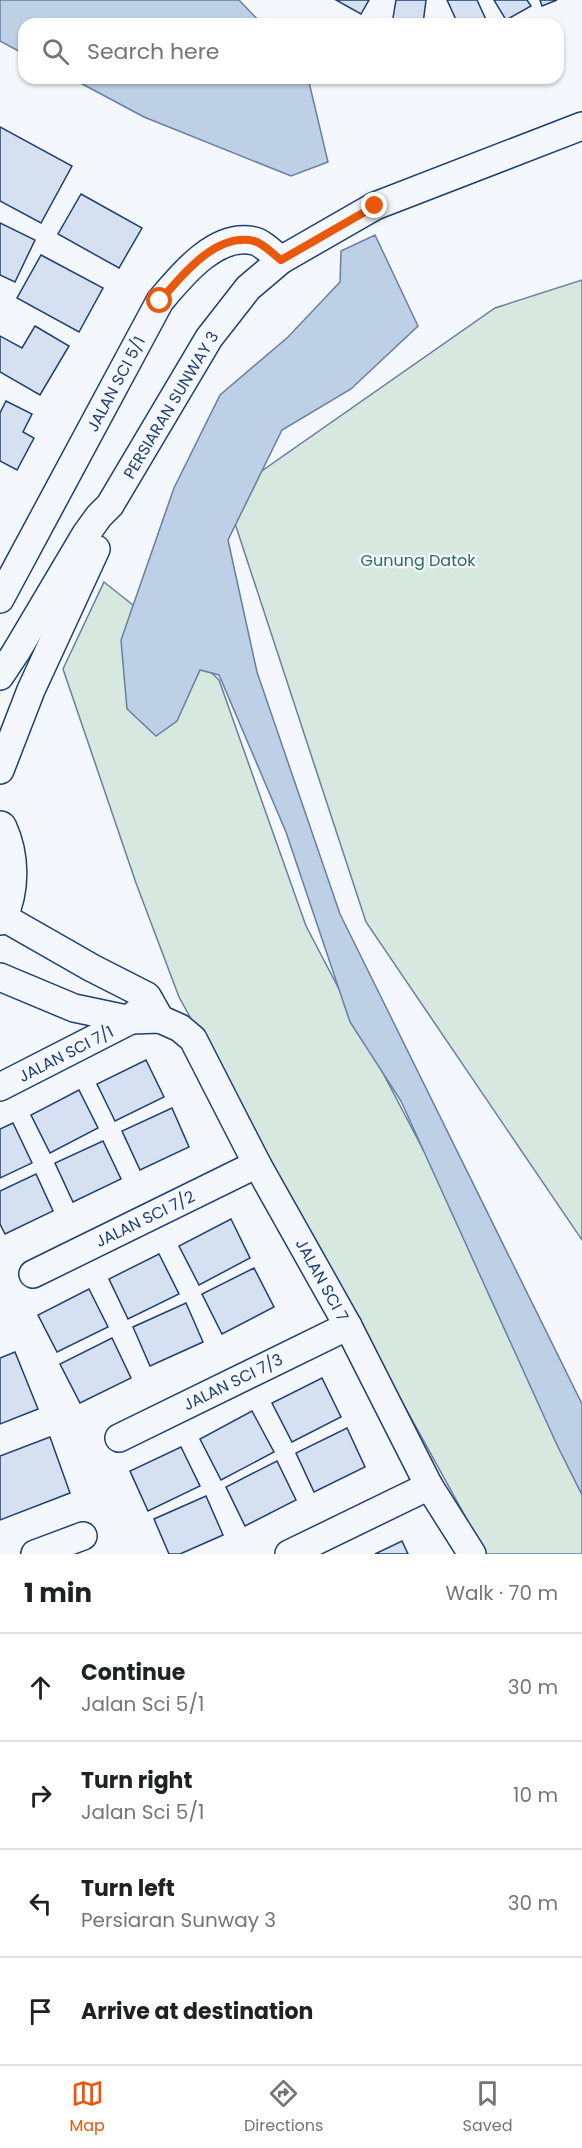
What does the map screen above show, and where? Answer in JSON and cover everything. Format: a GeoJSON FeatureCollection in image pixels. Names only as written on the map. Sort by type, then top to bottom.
{"type":"FeatureCollection","features":[{"type":"Feature","properties":{"kind":"main road"},"geometry":{"type":"LineString","coordinates":[[0,828],[9,858],[9,887],[1,917]]}},
{"type":"Feature","properties":{"kind":"street","name":"PERSIARAN SUNWAY 3"},"geometry":{"type":"LineString","coordinates":[[0,677],[86,534],[110,505],[209,338],[248,288],[281,260],[375,206],[582,126]]}},
{"type":"Feature","properties":{"kind":"street","name":"JALAN SCI 5/1"},"geometry":{"type":"LineString","coordinates":[[0,599],[160,301],[189,267],[214,249],[238,240],[256,241],[281,260]]}},
{"type":"Feature","properties":{"kind":"street","name":"PERSIARAN SUNWAY 3"},"geometry":{"type":"LineString","coordinates":[[0,770],[31,690],[99,544],[106,526],[110,505]]}},
{"type":"Feature","properties":{"kind":"street"},"geometry":{"type":"LineString","coordinates":[[0,677],[31,690]]}},
{"type":"Feature","properties":{"kind":"street","name":"JALAN SCI 7"},"geometry":{"type":"LineString","coordinates":[[1,917],[92,968],[154,1007],[193,1039],[257,1164],[348,1326],[429,1486],[472,1554]]}},
{"type":"Feature","properties":{"kind":"street"},"geometry":{"type":"LineString","coordinates":[[0,977],[74,1008],[131,1020],[154,1007]]}},
{"type":"Feature","properties":{"kind":"street","name":"JALAN SCI 7/1"},"geometry":{"type":"LineString","coordinates":[[0,1087],[131,1020]]}},
{"type":"Feature","properties":{"kind":"street","name":"JALAN SCI 7/2"},"geometry":{"type":"LineString","coordinates":[[33,1274],[257,1164]]}},
{"type":"Feature","properties":{"kind":"street","name":"JALAN SCI 7/3"},"geometry":{"type":"LineString","coordinates":[[119,1438],[348,1326]]}},
{"type":"Feature","properties":{"kind":"street"},"geometry":{"type":"LineString","coordinates":[[289,1554],[429,1486]]}},
{"type":"Feature","properties":{"kind":"street"},"geometry":{"type":"LineString","coordinates":[[35,1554],[82,1536]]}},
{"type":"Feature","properties":{"kind":"green space","name":"Gunung Datok"},"geometry":{"type":"Polygon","coordinates":[[[582,280],[582,1240],[366,922],[226,496],[495,308],[582,280]]]}},
{"type":"Feature","properties":{"kind":"green space"},"geometry":{"type":"Polygon","coordinates":[[[104,582],[177,640],[219,680],[306,926],[461,1222],[582,1491],[582,1554],[486,1554],[179,997],[136,883],[63,669],[104,582]]]}},
{"type":"Feature","properties":{"kind":"water"},"geometry":{"type":"Polygon","coordinates":[[[0,0],[239,0],[256,18],[18,18],[18,51],[0,41],[0,0]]]}},
{"type":"Feature","properties":{"kind":"water"},"geometry":{"type":"Polygon","coordinates":[[[82,84],[309,84],[328,162],[291,176],[144,117],[82,84]]]}},
{"type":"Feature","properties":{"kind":"water"},"geometry":{"type":"Polygon","coordinates":[[[375,235],[418,326],[351,389],[282,430],[228,540],[257,672],[340,914],[582,1404],[582,1495],[557,1445],[401,1101],[350,1022],[286,832],[219,675],[200,670],[177,721],[156,736],[127,709],[121,640],[174,488],[220,395],[288,337],[340,282],[341,251],[375,235]]]}},
{"type":"Feature","properties":{"kind":"building"},"geometry":{"type":"Polygon","coordinates":[[[336,0],[369,0],[361,14],[336,0]]]}},
{"type":"Feature","properties":{"kind":"building"},"geometry":{"type":"Polygon","coordinates":[[[396,0],[426,0],[424,18],[393,18],[396,0]]]}},
{"type":"Feature","properties":{"kind":"building"},"geometry":{"type":"Polygon","coordinates":[[[447,0],[477,0],[485,18],[455,18],[447,0]]]}},
{"type":"Feature","properties":{"kind":"building"},"geometry":{"type":"Polygon","coordinates":[[[494,0],[527,0],[531,6],[510,18],[505,18],[494,0]]]}},
{"type":"Feature","properties":{"kind":"building"},"geometry":{"type":"Polygon","coordinates":[[[540,0],[557,0],[542,6],[540,0]]]}},
{"type":"Feature","properties":{"kind":"building"},"geometry":{"type":"Polygon","coordinates":[[[0,127],[72,166],[41,223],[0,201],[0,127]]]}},
{"type":"Feature","properties":{"kind":"building"},"geometry":{"type":"Polygon","coordinates":[[[81,194],[142,228],[119,268],[58,234],[81,194]]]}},
{"type":"Feature","properties":{"kind":"building"},"geometry":{"type":"Polygon","coordinates":[[[0,223],[35,240],[15,282],[0,275],[0,223]]]}},
{"type":"Feature","properties":{"kind":"building"},"geometry":{"type":"Polygon","coordinates":[[[41,255],[103,288],[79,332],[17,298],[41,255]]]}},
{"type":"Feature","properties":{"kind":"building"},"geometry":{"type":"Polygon","coordinates":[[[35,326],[69,346],[40,395],[0,372],[0,336],[22,348],[35,326]]]}},
{"type":"Feature","properties":{"kind":"building"},"geometry":{"type":"Polygon","coordinates":[[[6,401],[32,414],[23,432],[34,438],[17,470],[0,461],[0,413],[6,401]]]}},
{"type":"Feature","properties":{"kind":"building"},"geometry":{"type":"Polygon","coordinates":[[[146,1060],[164,1097],[115,1121],[97,1084],[146,1060]]]}},
{"type":"Feature","properties":{"kind":"building"},"geometry":{"type":"Polygon","coordinates":[[[79,1090],[98,1128],[50,1153],[31,1115],[79,1090]]]}},
{"type":"Feature","properties":{"kind":"building"},"geometry":{"type":"Polygon","coordinates":[[[172,1108],[189,1147],[140,1170],[122,1131],[172,1108]]]}},
{"type":"Feature","properties":{"kind":"building"},"geometry":{"type":"Polygon","coordinates":[[[13,1123],[32,1163],[0,1178],[0,1129],[13,1123]]]}},
{"type":"Feature","properties":{"kind":"building"},"geometry":{"type":"Polygon","coordinates":[[[103,1141],[121,1179],[73,1202],[55,1163],[103,1141]]]}},
{"type":"Feature","properties":{"kind":"building"},"geometry":{"type":"Polygon","coordinates":[[[36,1174],[53,1211],[5,1234],[0,1224],[0,1191],[36,1174]]]}},
{"type":"Feature","properties":{"kind":"building"},"geometry":{"type":"Polygon","coordinates":[[[231,1219],[250,1258],[199,1285],[179,1246],[231,1219]]]}},
{"type":"Feature","properties":{"kind":"building"},"geometry":{"type":"Polygon","coordinates":[[[159,1254],[179,1294],[128,1319],[109,1279],[159,1254]]]}},
{"type":"Feature","properties":{"kind":"building"},"geometry":{"type":"Polygon","coordinates":[[[254,1268],[274,1307],[222,1334],[202,1294],[254,1268]]]}},
{"type":"Feature","properties":{"kind":"building"},"geometry":{"type":"Polygon","coordinates":[[[89,1289],[108,1327],[57,1352],[38,1315],[89,1289]]]}},
{"type":"Feature","properties":{"kind":"building"},"geometry":{"type":"Polygon","coordinates":[[[186,1303],[203,1342],[150,1366],[133,1327],[186,1303]]]}},
{"type":"Feature","properties":{"kind":"building"},"geometry":{"type":"Polygon","coordinates":[[[112,1338],[131,1378],[80,1403],[60,1364],[112,1338]]]}},
{"type":"Feature","properties":{"kind":"building"},"geometry":{"type":"Polygon","coordinates":[[[15,1352],[38,1409],[0,1424],[0,1358],[15,1352]]]}},
{"type":"Feature","properties":{"kind":"building"},"geometry":{"type":"Polygon","coordinates":[[[322,1378],[341,1417],[292,1442],[272,1403],[322,1378]]]}},
{"type":"Feature","properties":{"kind":"building"},"geometry":{"type":"Polygon","coordinates":[[[252,1411],[274,1452],[221,1480],[200,1439],[252,1411]]]}},
{"type":"Feature","properties":{"kind":"building"},"geometry":{"type":"Polygon","coordinates":[[[347,1428],[365,1467],[314,1492],[296,1453],[347,1428]]]}},
{"type":"Feature","properties":{"kind":"building"},"geometry":{"type":"Polygon","coordinates":[[[50,1437],[70,1493],[0,1520],[0,1456],[50,1437]]]}},
{"type":"Feature","properties":{"kind":"building"},"geometry":{"type":"Polygon","coordinates":[[[181,1447],[200,1486],[148,1511],[130,1471],[181,1447]]]}},
{"type":"Feature","properties":{"kind":"building"},"geometry":{"type":"Polygon","coordinates":[[[277,1461],[296,1500],[245,1526],[226,1487],[277,1461]]]}},
{"type":"Feature","properties":{"kind":"building"},"geometry":{"type":"Polygon","coordinates":[[[206,1496],[223,1535],[180,1554],[169,1554],[154,1519],[206,1496]]]}},
{"type":"Feature","properties":{"kind":"building"},"geometry":{"type":"Polygon","coordinates":[[[402,1541],[408,1554],[375,1554],[402,1541]]]}},
{"type":"Feature","properties":{"kind":"route"},"geometry":{"type":"LineString","coordinates":[[160,301],[189,267],[214,249],[238,240],[256,241],[281,260],[375,206]]}}]}
